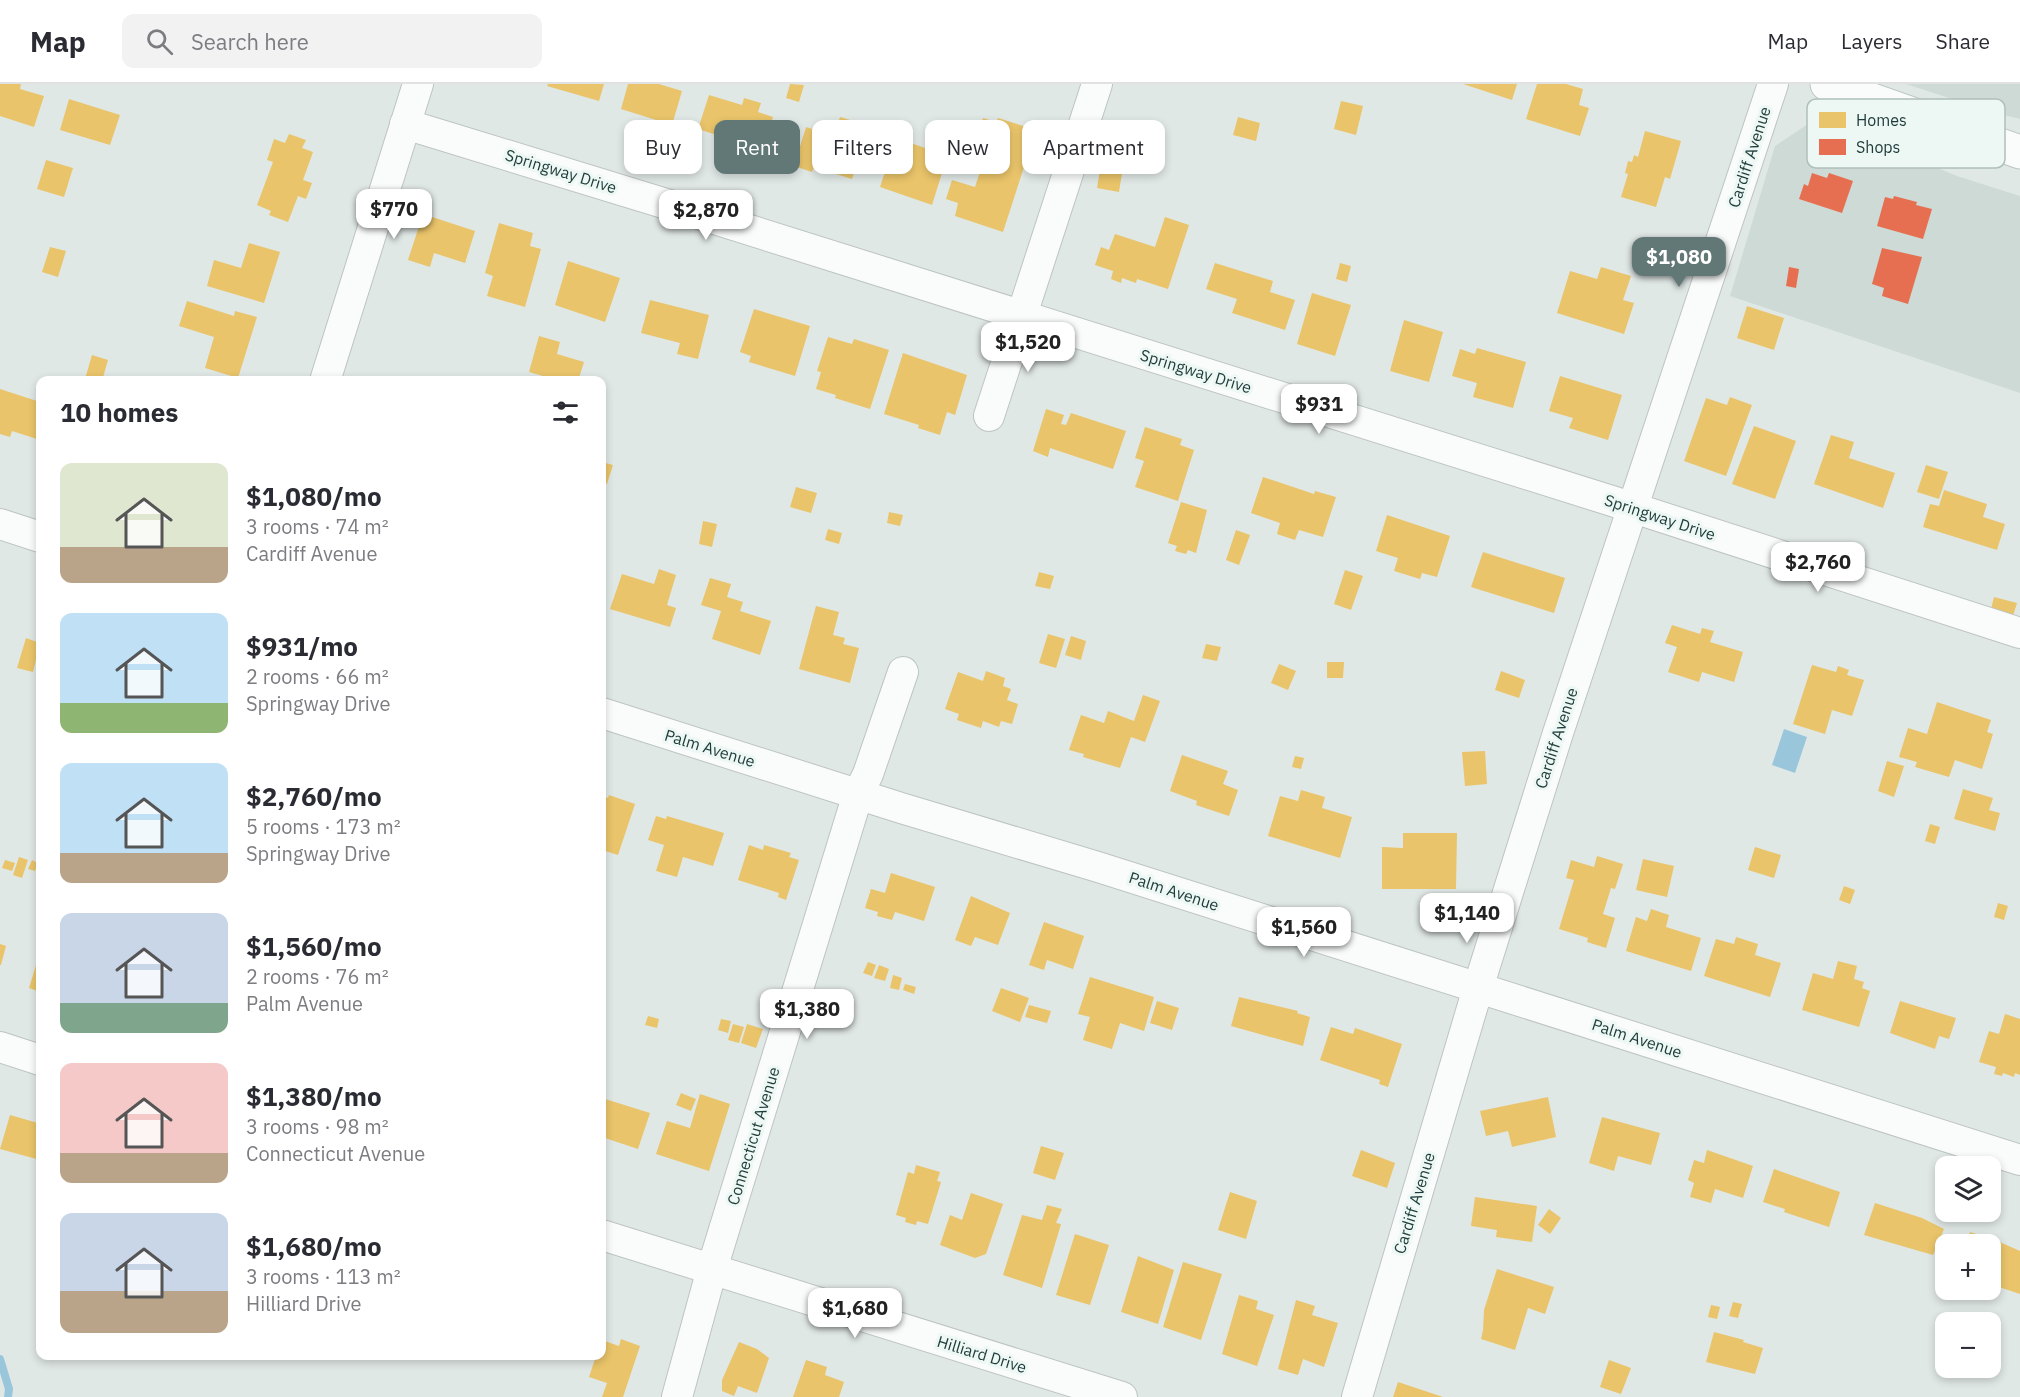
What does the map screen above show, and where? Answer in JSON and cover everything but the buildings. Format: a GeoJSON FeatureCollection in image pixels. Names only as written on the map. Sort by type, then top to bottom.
{"type":"FeatureCollection","features":[{"type":"Feature","properties":{"kind":"street"},"geometry":{"type":"LineString","coordinates":[[327,376],[418,84]]}},
{"type":"Feature","properties":{"kind":"street"},"geometry":{"type":"LineString","coordinates":[[989,416],[1097,84]]}},
{"type":"Feature","properties":{"kind":"street","name":"Cardiff Avenue"},"geometry":{"type":"LineString","coordinates":[[1357,1397],[1558,733],[1773,84]]}},
{"type":"Feature","properties":{"kind":"street"},"geometry":{"type":"LineString","coordinates":[[1827,84],[1870,99]]}},
{"type":"Feature","properties":{"kind":"street","name":"Springway Drive"},"geometry":{"type":"LineString","coordinates":[[405,124],[1631,507],[2020,633]]}},
{"type":"Feature","properties":{"kind":"street"},"geometry":{"type":"LineString","coordinates":[[2005,147],[2020,152]]}},
{"type":"Feature","properties":{"kind":"street"},"geometry":{"type":"LineString","coordinates":[[0,524],[36,536]]}},
{"type":"Feature","properties":{"kind":"street","name":"Connecticut Avenue"},"geometry":{"type":"LineString","coordinates":[[676,1397],[712,1269],[858,794],[868,774],[903,672]]}},
{"type":"Feature","properties":{"kind":"street","name":"Palm Avenue"},"geometry":{"type":"LineString","coordinates":[[606,714],[1098,867],[2020,1160]]}},
{"type":"Feature","properties":{"kind":"street"},"geometry":{"type":"LineString","coordinates":[[0,1047],[36,1059]]}},
{"type":"Feature","properties":{"kind":"street","name":"Hilliard Drive"},"geometry":{"type":"LineString","coordinates":[[606,1236],[712,1269],[1072,1390],[1122,1397]]}},
{"type":"Feature","properties":{"kind":"shaded area"},"geometry":{"type":"Polygon","coordinates":[[[1906,84],[2020,84],[2020,119],[2005,115],[2005,99],[1952,99],[1906,84]]]}},
{"type":"Feature","properties":{"kind":"shaded area"},"geometry":{"type":"Polygon","coordinates":[[[1807,125],[1807,168],[1938,168],[2020,196],[2020,393],[1730,296],[1775,146],[1807,125]]]}},
{"type":"Feature","properties":{"kind":"water"},"geometry":{"type":"Polygon","coordinates":[[[1784,729],[1807,737],[1795,773],[1772,765],[1784,729]]]}},
{"type":"Feature","properties":{"kind":"waterway"},"geometry":{"type":"LineString","coordinates":[[0,1359],[9,1389],[8,1397]]}}]}
